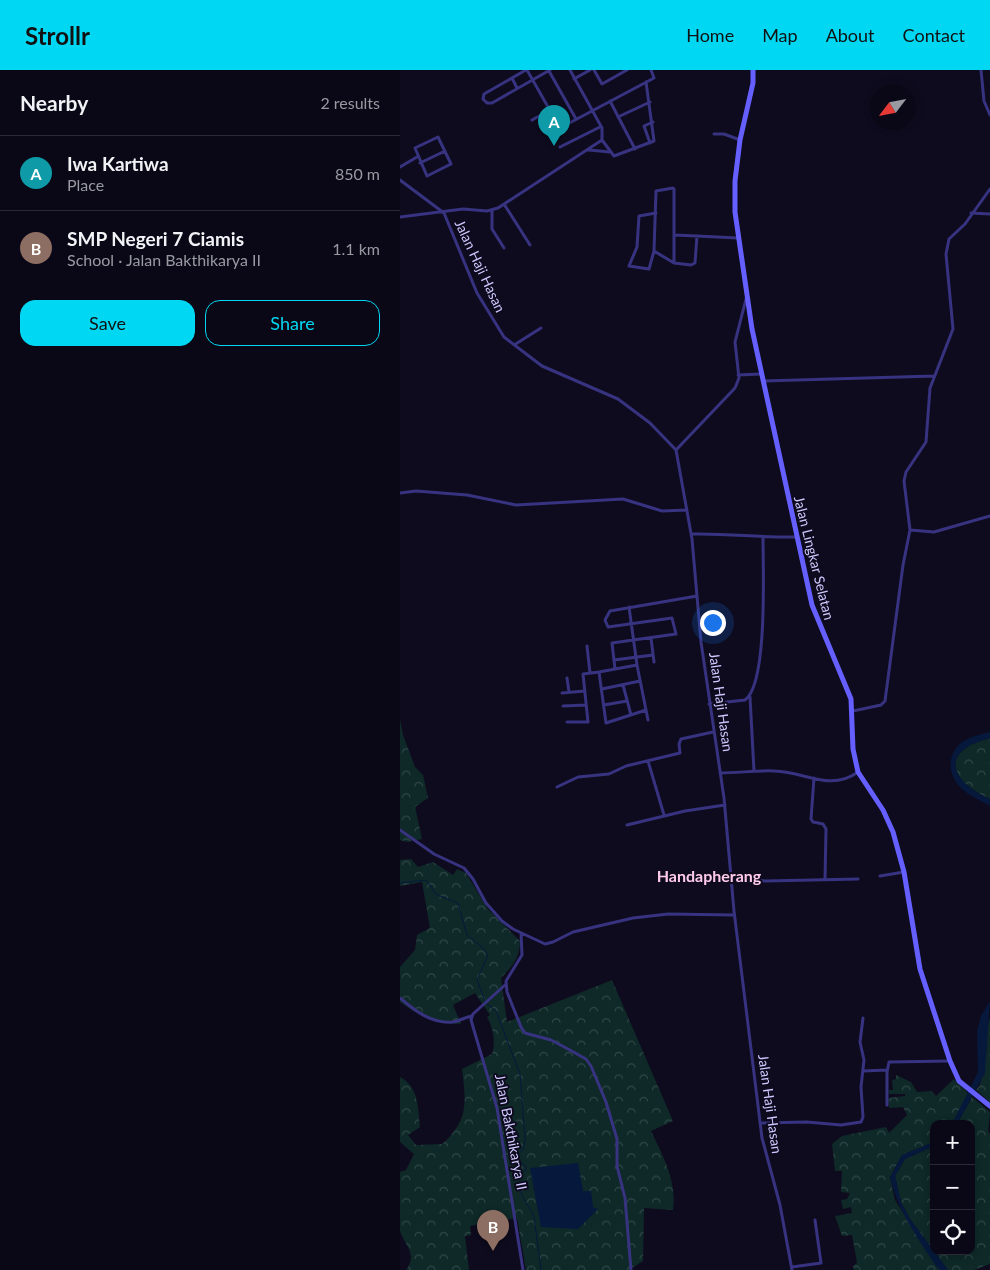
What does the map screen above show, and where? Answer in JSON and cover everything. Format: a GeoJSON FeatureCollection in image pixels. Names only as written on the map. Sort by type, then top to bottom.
{"type":"FeatureCollection","features":[{"type":"Feature","properties":{"kind":"street"},"geometry":{"type":"LineString","coordinates":[[576,118],[549,70],[532,80],[517,88],[492,103],[487,103],[483,99],[484,94],[526,70],[532,80],[550,110],[559,128],[655,78],[652,70]]}},
{"type":"Feature","properties":{"kind":"street"},"geometry":{"type":"LineString","coordinates":[[570,70],[600,126],[602,140],[615,156],[655,140],[646,82]]}},
{"type":"Feature","properties":{"kind":"street"},"geometry":{"type":"LineString","coordinates":[[574,79],[592,70],[602,84],[627,70]]}},
{"type":"Feature","properties":{"kind":"street","name":"Jalan Lingkar Selatan"},"geometry":{"type":"LineString","coordinates":[[753,70],[753,83],[740,140],[735,181],[738,238],[761,374],[812,605],[847,688],[853,711],[853,744],[858,772],[888,821],[904,872],[920,969],[950,1062],[959,1081],[990,1106]]}},
{"type":"Feature","properties":{"kind":"street"},"geometry":{"type":"LineString","coordinates":[[981,70],[984,101],[990,115]]}},
{"type":"Feature","properties":{"kind":"street"},"geometry":{"type":"LineString","coordinates":[[512,78],[517,88]]}},
{"type":"Feature","properties":{"kind":"street"},"geometry":{"type":"LineString","coordinates":[[610,101],[635,149]]}},
{"type":"Feature","properties":{"kind":"street"},"geometry":{"type":"LineString","coordinates":[[618,117],[650,102]]}},
{"type":"Feature","properties":{"kind":"street"},"geometry":{"type":"LineString","coordinates":[[532,120],[550,110]]}},
{"type":"Feature","properties":{"kind":"street"},"geometry":{"type":"LineString","coordinates":[[650,143],[644,126],[653,122]]}},
{"type":"Feature","properties":{"kind":"street"},"geometry":{"type":"LineString","coordinates":[[560,147],[600,126]]}},
{"type":"Feature","properties":{"kind":"street"},"geometry":{"type":"LineString","coordinates":[[714,134],[724,134],[740,140]]}},
{"type":"Feature","properties":{"kind":"street"},"geometry":{"type":"LineString","coordinates":[[438,137],[451,164],[428,177],[418,157],[415,148],[438,137]]}},
{"type":"Feature","properties":{"kind":"street"},"geometry":{"type":"LineString","coordinates":[[400,217],[444,213],[463,209],[477,211],[492,210],[602,140]]}},
{"type":"Feature","properties":{"kind":"street"},"geometry":{"type":"LineString","coordinates":[[589,150],[610,152]]}},
{"type":"Feature","properties":{"kind":"street"},"geometry":{"type":"LineString","coordinates":[[420,162],[445,151]]}},
{"type":"Feature","properties":{"kind":"street"},"geometry":{"type":"LineString","coordinates":[[400,167],[418,157]]}},
{"type":"Feature","properties":{"kind":"street"},"geometry":{"type":"LineString","coordinates":[[400,180],[444,213]]}},
{"type":"Feature","properties":{"kind":"street"},"geometry":{"type":"LineString","coordinates":[[656,213],[639,216],[637,247],[629,266],[649,269],[654,251],[656,213],[656,191],[674,188],[674,263]]}},
{"type":"Feature","properties":{"kind":"street"},"geometry":{"type":"LineString","coordinates":[[853,711],[881,705],[885,700],[903,564],[910,530],[904,481],[906,472],[926,442],[930,388],[953,329],[946,254],[947,242],[990,189]]}},
{"type":"Feature","properties":{"kind":"street"},"geometry":{"type":"LineString","coordinates":[[504,204],[530,245]]}},
{"type":"Feature","properties":{"kind":"street"},"geometry":{"type":"LineString","coordinates":[[492,210],[492,229],[504,248]]}},
{"type":"Feature","properties":{"kind":"street","name":"Jalan Haji Hasan"},"geometry":{"type":"LineString","coordinates":[[444,213],[486,309],[504,337],[542,366],[618,399],[650,423],[676,450],[691,534],[709,704],[725,805],[734,915],[765,1152],[780,1205],[792,1268]]}},
{"type":"Feature","properties":{"kind":"street"},"geometry":{"type":"LineString","coordinates":[[971,213],[990,214]]}},
{"type":"Feature","properties":{"kind":"street"},"geometry":{"type":"LineString","coordinates":[[675,234],[738,238]]}},
{"type":"Feature","properties":{"kind":"street"},"geometry":{"type":"LineString","coordinates":[[654,251],[674,263],[691,265],[695,263],[697,236]]}},
{"type":"Feature","properties":{"kind":"street"},"geometry":{"type":"LineString","coordinates":[[676,450],[735,388],[738,375],[735,342],[747,298]]}},
{"type":"Feature","properties":{"kind":"street"},"geometry":{"type":"LineString","coordinates":[[514,345],[541,328]]}},
{"type":"Feature","properties":{"kind":"street"},"geometry":{"type":"LineString","coordinates":[[738,375],[761,374]]}},
{"type":"Feature","properties":{"kind":"street"},"geometry":{"type":"LineString","coordinates":[[763,381],[934,376]]}},
{"type":"Feature","properties":{"kind":"street"},"geometry":{"type":"LineString","coordinates":[[400,493],[416,491],[468,495],[516,505],[623,499],[662,510],[687,510]]}},
{"type":"Feature","properties":{"kind":"street"},"geometry":{"type":"LineString","coordinates":[[910,530],[934,532],[990,516]]}},
{"type":"Feature","properties":{"kind":"street"},"geometry":{"type":"LineString","coordinates":[[691,534],[723,533],[763,538],[797,537]]}},
{"type":"Feature","properties":{"kind":"street"},"geometry":{"type":"LineString","coordinates":[[754,771],[750,696],[757,677],[761,641],[763,538]]}},
{"type":"Feature","properties":{"kind":"street"},"geometry":{"type":"LineString","coordinates":[[615,669],[612,643],[674,636],[672,618],[631,623],[610,628],[606,626],[605,620],[610,611],[697,596]]}},
{"type":"Feature","properties":{"kind":"street"},"geometry":{"type":"LineString","coordinates":[[629,607],[637,666],[648,720]]}},
{"type":"Feature","properties":{"kind":"street"},"geometry":{"type":"LineString","coordinates":[[651,638],[654,662]]}},
{"type":"Feature","properties":{"kind":"street"},"geometry":{"type":"LineString","coordinates":[[587,646],[590,673]]}},
{"type":"Feature","properties":{"kind":"street"},"geometry":{"type":"LineString","coordinates":[[614,660],[653,655]]}},
{"type":"Feature","properties":{"kind":"street"},"geometry":{"type":"LineString","coordinates":[[567,722],[588,722],[583,674],[637,666]]}},
{"type":"Feature","properties":{"kind":"street"},"geometry":{"type":"LineString","coordinates":[[599,672],[605,722],[609,724],[646,710]]}},
{"type":"Feature","properties":{"kind":"street"},"geometry":{"type":"LineString","coordinates":[[567,678],[569,692]]}},
{"type":"Feature","properties":{"kind":"street"},"geometry":{"type":"LineString","coordinates":[[602,689],[640,681]]}},
{"type":"Feature","properties":{"kind":"street"},"geometry":{"type":"LineString","coordinates":[[624,684],[631,715]]}},
{"type":"Feature","properties":{"kind":"street"},"geometry":{"type":"LineString","coordinates":[[562,693],[585,691]]}},
{"type":"Feature","properties":{"kind":"street"},"geometry":{"type":"LineString","coordinates":[[709,704],[745,700],[750,696]]}},
{"type":"Feature","properties":{"kind":"street"},"geometry":{"type":"LineString","coordinates":[[604,705],[628,701]]}},
{"type":"Feature","properties":{"kind":"street"},"geometry":{"type":"LineString","coordinates":[[563,706],[586,705]]}},
{"type":"Feature","properties":{"kind":"street"},"geometry":{"type":"LineString","coordinates":[[558,787],[578,777],[609,774],[626,766],[680,753],[679,744],[681,739],[714,732]]}},
{"type":"Feature","properties":{"kind":"street"},"geometry":{"type":"LineString","coordinates":[[648,761],[664,815]]}},
{"type":"Feature","properties":{"kind":"street"},"geometry":{"type":"LineString","coordinates":[[720,773],[777,771],[840,781],[858,772]]}},
{"type":"Feature","properties":{"kind":"street"},"geometry":{"type":"LineString","coordinates":[[814,778],[812,819],[823,824],[826,829],[825,880]]}},
{"type":"Feature","properties":{"kind":"street"},"geometry":{"type":"LineString","coordinates":[[627,825],[664,815],[725,805]]}},
{"type":"Feature","properties":{"kind":"street"},"geometry":{"type":"LineString","coordinates":[[400,830],[434,854],[464,868],[492,911],[509,927],[547,944],[573,932],[634,918],[668,914],[734,915]]}},
{"type":"Feature","properties":{"kind":"street"},"geometry":{"type":"LineString","coordinates":[[880,876],[904,872]]}},
{"type":"Feature","properties":{"kind":"street"},"geometry":{"type":"LineString","coordinates":[[731,878],[766,881],[858,879]]}},
{"type":"Feature","properties":{"kind":"street"},"geometry":{"type":"LineString","coordinates":[[400,998],[417,1012],[435,1020],[453,1022],[472,1016],[505,985],[521,959],[521,933]]}},
{"type":"Feature","properties":{"kind":"street"},"geometry":{"type":"LineString","coordinates":[[505,985],[520,1027],[525,1033],[558,1044],[582,1056],[591,1066],[606,1102],[617,1139],[616,1166],[625,1198],[630,1270]]}},
{"type":"Feature","properties":{"kind":"street","name":"Jalan Bakthikarya II"},"geometry":{"type":"LineString","coordinates":[[472,1016],[497,1108],[523,1270]]}},
{"type":"Feature","properties":{"kind":"street"},"geometry":{"type":"LineString","coordinates":[[761,1122],[807,1122],[841,1125],[860,1122],[863,1117],[864,1060],[860,1042],[863,1018]]}},
{"type":"Feature","properties":{"kind":"street"},"geometry":{"type":"LineString","coordinates":[[887,1105],[887,1070],[891,1062],[950,1062]]}},
{"type":"Feature","properties":{"kind":"street"},"geometry":{"type":"LineString","coordinates":[[863,1071],[887,1070]]}},
{"type":"Feature","properties":{"kind":"street"},"geometry":{"type":"LineString","coordinates":[[792,1268],[821,1263],[816,1220]]}},
{"type":"Feature","properties":{"kind":"green space"},"geometry":{"type":"Polygon","coordinates":[[[400,719],[403,735],[415,767],[423,775],[428,798],[415,807],[422,839],[407,842],[400,840],[400,719]]]}},
{"type":"Feature","properties":{"kind":"green space"},"geometry":{"type":"Polygon","coordinates":[[[990,738],[990,799],[966,784],[956,767],[957,758],[963,750],[990,738]]]}},
{"type":"Feature","properties":{"kind":"green space"},"geometry":{"type":"Polygon","coordinates":[[[411,859],[418,867],[433,862],[453,875],[457,869],[466,873],[488,909],[520,941],[519,952],[515,962],[501,978],[507,1022],[612,980],[673,1121],[651,1131],[671,1179],[674,1199],[673,1210],[644,1208],[643,1261],[629,1270],[526,1270],[517,1218],[470,1226],[471,1235],[465,1236],[469,1270],[406,1270],[411,1255],[400,1231],[400,1172],[406,1170],[414,1154],[400,1142],[400,1077],[411,1086],[418,1105],[420,1127],[408,1135],[416,1145],[442,1144],[457,1127],[464,1110],[462,1069],[492,1054],[494,1044],[491,1026],[487,1017],[490,1015],[475,993],[453,1005],[461,1024],[429,1018],[414,1012],[400,1002],[400,967],[415,950],[417,935],[430,928],[422,882],[400,886],[400,860],[411,859]]]}},
{"type":"Feature","properties":{"kind":"green space"},"geometry":{"type":"Polygon","coordinates":[[[990,1018],[990,1102],[976,1090],[980,1085],[987,1027],[990,1018]]]}},
{"type":"Feature","properties":{"kind":"green space"},"geometry":{"type":"Polygon","coordinates":[[[896,1075],[911,1082],[917,1092],[932,1091],[936,1096],[954,1079],[968,1093],[954,1120],[930,1120],[930,1144],[902,1155],[890,1177],[895,1200],[940,1270],[854,1270],[853,1266],[857,1263],[852,1235],[842,1236],[835,1216],[852,1213],[851,1207],[843,1209],[841,1200],[847,1199],[850,1193],[841,1192],[842,1171],[835,1171],[832,1144],[842,1136],[886,1127],[889,1133],[907,1115],[903,1107],[889,1108],[888,1098],[905,1096],[905,1094],[889,1094],[889,1090],[893,1090],[892,1080],[896,1079],[896,1075]]]}},
{"type":"Feature","properties":{"kind":"green space"},"geometry":{"type":"Polygon","coordinates":[[[972,1097],[990,1112],[988,1131],[990,1134],[990,1264],[974,1270],[948,1270],[937,1255],[975,1255],[975,1120],[959,1120],[972,1097]]]}},
{"type":"Feature","properties":{"kind":"green space"},"geometry":{"type":"Polygon","coordinates":[[[930,1148],[930,1246],[910,1219],[901,1202],[895,1176],[905,1159],[930,1148]]]}},
{"type":"Feature","properties":{"kind":"water"},"geometry":{"type":"Polygon","coordinates":[[[990,732],[990,738],[963,750],[957,758],[956,767],[966,784],[990,799],[990,806],[960,787],[953,776],[951,763],[954,751],[958,745],[977,735],[990,732]]]}},
{"type":"Feature","properties":{"kind":"water"},"geometry":{"type":"Polygon","coordinates":[[[990,1001],[985,1073],[959,1120],[954,1120],[978,1072],[977,1031],[981,1016],[990,1001]]]}},
{"type":"Feature","properties":{"kind":"water"},"geometry":{"type":"Polygon","coordinates":[[[930,1144],[930,1148],[905,1159],[895,1176],[901,1202],[910,1219],[930,1246],[930,1255],[937,1255],[948,1270],[940,1270],[936,1266],[915,1234],[893,1189],[890,1177],[902,1155],[930,1144]]]}},
{"type":"Feature","properties":{"kind":"water"},"geometry":{"type":"Polygon","coordinates":[[[578,1163],[583,1191],[591,1191],[593,1207],[598,1209],[578,1229],[541,1227],[530,1168],[578,1163]]]}},
{"type":"Feature","properties":{"kind":"waterway"},"geometry":{"type":"LineString","coordinates":[[400,883],[426,880],[437,895],[458,903],[467,935],[482,947],[488,955],[477,980],[485,1001]]}},
{"type":"Feature","properties":{"kind":"waterway"},"geometry":{"type":"LineString","coordinates":[[487,1004],[496,1011],[520,1074],[525,1140],[523,1149],[516,1157],[526,1167],[519,1184],[522,1196],[534,1216],[541,1270]]}},
{"type":"Feature","properties":{"kind":"place","name":"Iwa Kartiwa"},"geometry":{"type":"Point","coordinates":[554,146]}},
{"type":"Feature","properties":{"kind":"place","name":"SMP Negeri 7 Ciamis"},"geometry":{"type":"Point","coordinates":[493,1251]}},
{"type":"Feature","properties":{"kind":"district","name":"Handapherang"},"geometry":{"type":"Point","coordinates":[709,876]}}]}
